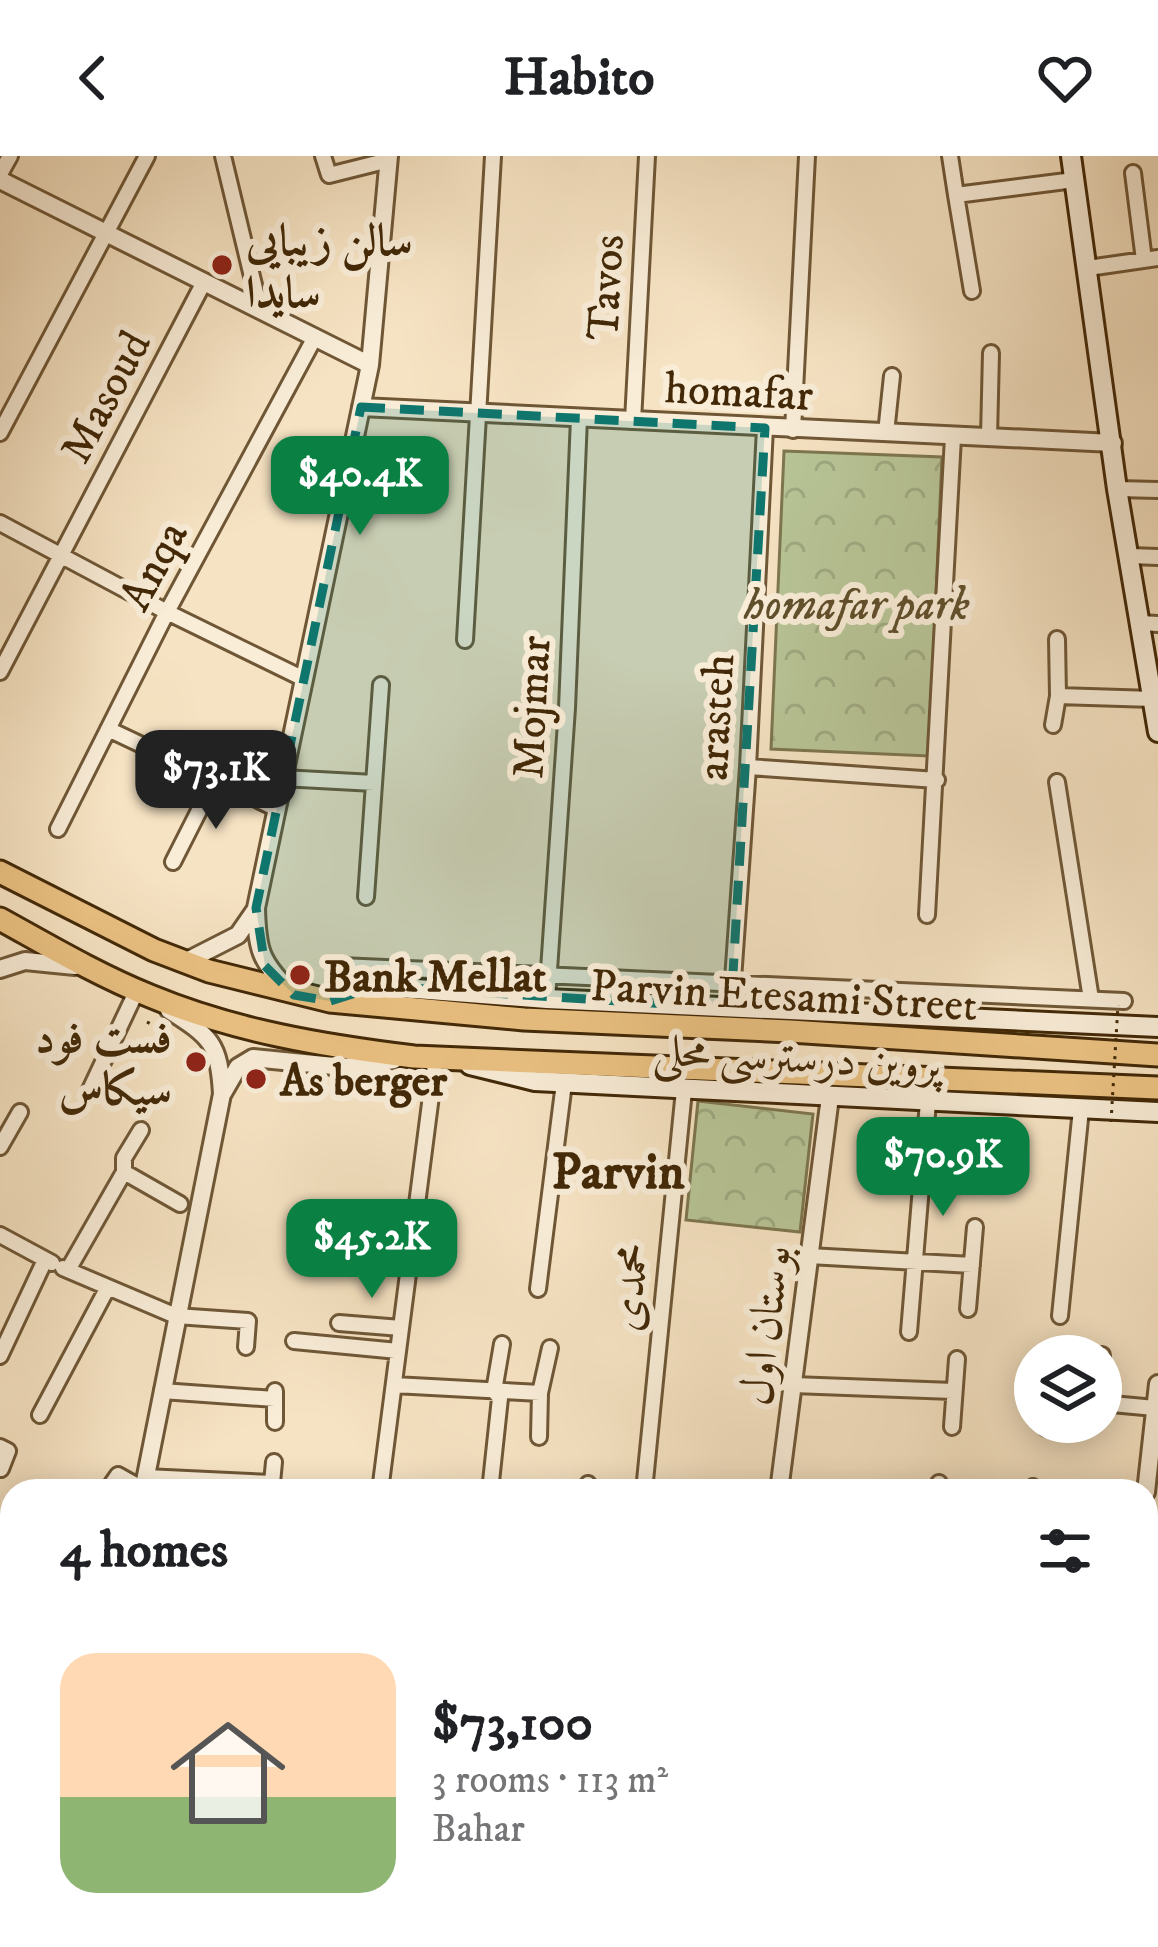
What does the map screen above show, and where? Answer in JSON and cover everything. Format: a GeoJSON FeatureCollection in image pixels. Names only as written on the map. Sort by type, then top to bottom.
{"type":"FeatureCollection","features":[{"type":"Feature","properties":{"kind":"main road"},"geometry":{"type":"LineString","coordinates":[[1071,156],[1117,489],[1149,623],[1158,732]]}},
{"type":"Feature","properties":{"kind":"main road","name":"Parvin Etesami Street"},"geometry":{"type":"LineString","coordinates":[[0,872],[185,962],[330,1001],[524,1018],[1158,1055]]}},
{"type":"Feature","properties":{"kind":"main road","name":"Parvin Etesami Street"},"geometry":{"type":"LineString","coordinates":[[0,919],[143,993],[273,1034],[425,1057],[1158,1088]]}},
{"type":"Feature","properties":{"kind":"main road"},"geometry":{"type":"LineString","coordinates":[[330,1001],[378,986],[730,1009],[1158,1024]]}},
{"type":"Feature","properties":{"kind":"main road","name":"پروین درسترسی محلی"},"geometry":{"type":"LineString","coordinates":[[425,1057],[535,1081],[1158,1112]]}},
{"type":"Feature","properties":{"kind":"street"},"geometry":{"type":"LineString","coordinates":[[10,156],[0,177],[370,365]]}},
{"type":"Feature","properties":{"kind":"street"},"geometry":{"type":"LineString","coordinates":[[0,434],[147,156]]}},
{"type":"Feature","properties":{"kind":"street"},"geometry":{"type":"LineString","coordinates":[[223,156],[256,293],[266,313]]}},
{"type":"Feature","properties":{"kind":"street"},"geometry":{"type":"LineString","coordinates":[[294,995],[265,966],[256,939],[256,908],[370,365],[389,158],[329,175],[322,156]]}},
{"type":"Feature","properties":{"kind":"street"},"geometry":{"type":"LineString","coordinates":[[466,640],[493,156]]}},
{"type":"Feature","properties":{"kind":"street","name":"Tavos"},"geometry":{"type":"LineString","coordinates":[[633,421],[647,156]]}},
{"type":"Feature","properties":{"kind":"street"},"geometry":{"type":"LineString","coordinates":[[793,430],[807,156]]}},
{"type":"Feature","properties":{"kind":"street"},"geometry":{"type":"LineString","coordinates":[[950,156],[972,291]]}},
{"type":"Feature","properties":{"kind":"street"},"geometry":{"type":"LineString","coordinates":[[1088,268],[1151,259],[1133,173]]}},
{"type":"Feature","properties":{"kind":"street"},"geometry":{"type":"LineString","coordinates":[[956,195],[1074,180]]}},
{"type":"Feature","properties":{"kind":"street","name":"Masoud"},"geometry":{"type":"LineString","coordinates":[[0,671],[204,282]]}},
{"type":"Feature","properties":{"kind":"street","name":"Anqa"},"geometry":{"type":"LineString","coordinates":[[58,829],[166,612],[315,337]]}},
{"type":"Feature","properties":{"kind":"street"},"geometry":{"type":"LineString","coordinates":[[988,437],[991,353]]}},
{"type":"Feature","properties":{"kind":"street"},"geometry":{"type":"LineString","coordinates":[[886,433],[892,376]]}},
{"type":"Feature","properties":{"kind":"street","name":"homafar"},"geometry":{"type":"LineString","coordinates":[[361,406],[1113,443]]}},
{"type":"Feature","properties":{"kind":"street","name":"Mojmar"},"geometry":{"type":"LineString","coordinates":[[547,999],[580,418]]}},
{"type":"Feature","properties":{"kind":"street","name":"arasteh"},"geometry":{"type":"LineString","coordinates":[[730,1009],[765,428]]}},
{"type":"Feature","properties":{"kind":"street"},"geometry":{"type":"LineString","coordinates":[[927,915],[953,436]]}},
{"type":"Feature","properties":{"kind":"street"},"geometry":{"type":"LineString","coordinates":[[1117,489],[1158,490]]}},
{"type":"Feature","properties":{"kind":"street"},"geometry":{"type":"LineString","coordinates":[[0,523],[302,678]]}},
{"type":"Feature","properties":{"kind":"street"},"geometry":{"type":"LineString","coordinates":[[1130,556],[1158,557]]}},
{"type":"Feature","properties":{"kind":"street"},"geometry":{"type":"LineString","coordinates":[[1053,725],[1058,696],[1057,639]]}},
{"type":"Feature","properties":{"kind":"street"},"geometry":{"type":"LineString","coordinates":[[366,897],[381,685]]}},
{"type":"Feature","properties":{"kind":"street"},"geometry":{"type":"LineString","coordinates":[[1058,696],[1153,699]]}},
{"type":"Feature","properties":{"kind":"street"},"geometry":{"type":"LineString","coordinates":[[108,728],[278,809]]}},
{"type":"Feature","properties":{"kind":"street"},"geometry":{"type":"LineString","coordinates":[[748,767],[937,779]]}},
{"type":"Feature","properties":{"kind":"street"},"geometry":{"type":"LineString","coordinates":[[282,778],[374,783]]}},
{"type":"Feature","properties":{"kind":"street"},"geometry":{"type":"LineString","coordinates":[[173,862],[214,779]]}},
{"type":"Feature","properties":{"kind":"street"},"geometry":{"type":"LineString","coordinates":[[1057,782],[1091,999]]}},
{"type":"Feature","properties":{"kind":"street"},"geometry":{"type":"LineString","coordinates":[[185,962],[238,935],[256,908]]}},
{"type":"Feature","properties":{"kind":"street"},"geometry":{"type":"LineString","coordinates":[[0,969],[25,961],[96,969]]}},
{"type":"Feature","properties":{"kind":"street"},"geometry":{"type":"LineString","coordinates":[[340,965],[1121,1003]]}},
{"type":"Feature","properties":{"kind":"street"},"geometry":{"type":"LineString","coordinates":[[88,1094],[143,993],[212,1042],[220,1059],[222,1094],[145,1479]]}},
{"type":"Feature","properties":{"kind":"street"},"geometry":{"type":"LineString","coordinates":[[222,1094],[238,1067],[253,1058],[344,1067],[425,1057],[413,1236],[382,1479]]}},
{"type":"Feature","properties":{"kind":"street"},"geometry":{"type":"LineString","coordinates":[[538,1289],[563,1083]]}},
{"type":"Feature","properties":{"kind":"street","name":"محمدی"},"geometry":{"type":"LineString","coordinates":[[645,1479],[684,1090]]}},
{"type":"Feature","properties":{"kind":"street","name":"بوستان اول"},"geometry":{"type":"LineString","coordinates":[[781,1479],[830,1097]]}},
{"type":"Feature","properties":{"kind":"street"},"geometry":{"type":"LineString","coordinates":[[909,1332],[928,1102]]}},
{"type":"Feature","properties":{"kind":"street"},"geometry":{"type":"LineString","coordinates":[[1060,1316],[1082,1109]]}},
{"type":"Feature","properties":{"kind":"street"},"geometry":{"type":"LineString","coordinates":[[0,1148],[20,1112]]}},
{"type":"Feature","properties":{"kind":"street"},"geometry":{"type":"LineString","coordinates":[[0,1355],[124,1172],[124,1158],[141,1130]]}},
{"type":"Feature","properties":{"kind":"street"},"geometry":{"type":"LineString","coordinates":[[124,1172],[180,1204]]}},
{"type":"Feature","properties":{"kind":"street"},"geometry":{"type":"LineString","coordinates":[[968,1309],[975,1227]]}},
{"type":"Feature","properties":{"kind":"street"},"geometry":{"type":"LineString","coordinates":[[332,1231],[413,1236]]}},
{"type":"Feature","properties":{"kind":"street"},"geometry":{"type":"LineString","coordinates":[[0,1234],[57,1265],[176,1316],[248,1321],[246,1347]]}},
{"type":"Feature","properties":{"kind":"street"},"geometry":{"type":"LineString","coordinates":[[809,1256],[971,1265]]}},
{"type":"Feature","properties":{"kind":"street"},"geometry":{"type":"LineString","coordinates":[[40,1415],[108,1287]]}},
{"type":"Feature","properties":{"kind":"street"},"geometry":{"type":"LineString","coordinates":[[339,1323],[401,1328]]}},
{"type":"Feature","properties":{"kind":"street"},"geometry":{"type":"LineString","coordinates":[[294,1341],[398,1351]]}},
{"type":"Feature","properties":{"kind":"street"},"geometry":{"type":"LineString","coordinates":[[494,1391],[502,1344]]}},
{"type":"Feature","properties":{"kind":"street"},"geometry":{"type":"LineString","coordinates":[[538,1436],[540,1393],[550,1348]]}},
{"type":"Feature","properties":{"kind":"street"},"geometry":{"type":"LineString","coordinates":[[952,1427],[957,1359]]}},
{"type":"Feature","properties":{"kind":"street"},"geometry":{"type":"LineString","coordinates":[[793,1384],[953,1391]]}},
{"type":"Feature","properties":{"kind":"street"},"geometry":{"type":"LineString","coordinates":[[1147,1479],[1158,1384]]}},
{"type":"Feature","properties":{"kind":"street"},"geometry":{"type":"LineString","coordinates":[[394,1385],[540,1393]]}},
{"type":"Feature","properties":{"kind":"street"},"geometry":{"type":"LineString","coordinates":[[162,1391],[275,1395],[275,1422]]}},
{"type":"Feature","properties":{"kind":"street"},"geometry":{"type":"LineString","coordinates":[[491,1479],[500,1398],[494,1391]]}},
{"type":"Feature","properties":{"kind":"street"},"geometry":{"type":"LineString","coordinates":[[1122,1405],[1155,1408]]}},
{"type":"Feature","properties":{"kind":"street"},"geometry":{"type":"LineString","coordinates":[[0,1447],[8,1451],[1,1469]]}},
{"type":"Feature","properties":{"kind":"street"},"geometry":{"type":"LineString","coordinates":[[272,1479],[274,1462]]}},
{"type":"Feature","properties":{"kind":"path"},"geometry":{"type":"LineString","coordinates":[[1111,1122],[1121,1003]]}},
{"type":"Feature","properties":{"kind":"path"},"geometry":{"type":"LineString","coordinates":[[147,1022],[162,1030]]}},
{"type":"Feature","properties":{"kind":"highlighted area"},"geometry":{"type":"Polygon","coordinates":[[[361,407],[765,428],[731,1008],[378,986],[330,1001],[294,995],[265,966],[256,908],[361,407]]]}},
{"type":"Feature","properties":{"kind":"green space","name":"homafar park"},"geometry":{"type":"Polygon","coordinates":[[[784,451],[942,457],[929,756],[771,749],[784,451]]]}},
{"type":"Feature","properties":{"kind":"green space"},"geometry":{"type":"Polygon","coordinates":[[[698,1101],[813,1114],[800,1232],[686,1220],[698,1101]]]}},
{"type":"Feature","properties":{"kind":"place","name":"سالن زیبایی سایدا"},"geometry":{"type":"Point","coordinates":[222,265]}},
{"type":"Feature","properties":{"kind":"place","name":"Bank Mellat"},"geometry":{"type":"Point","coordinates":[300,975]}},
{"type":"Feature","properties":{"kind":"place","name":"فست فود سیکاس"},"geometry":{"type":"Point","coordinates":[196,1062]}},
{"type":"Feature","properties":{"kind":"place","name":"As berger"},"geometry":{"type":"Point","coordinates":[256,1079]}},
{"type":"Feature","properties":{"kind":"district","name":"Parvin"},"geometry":{"type":"Point","coordinates":[618,1170]}}]}
